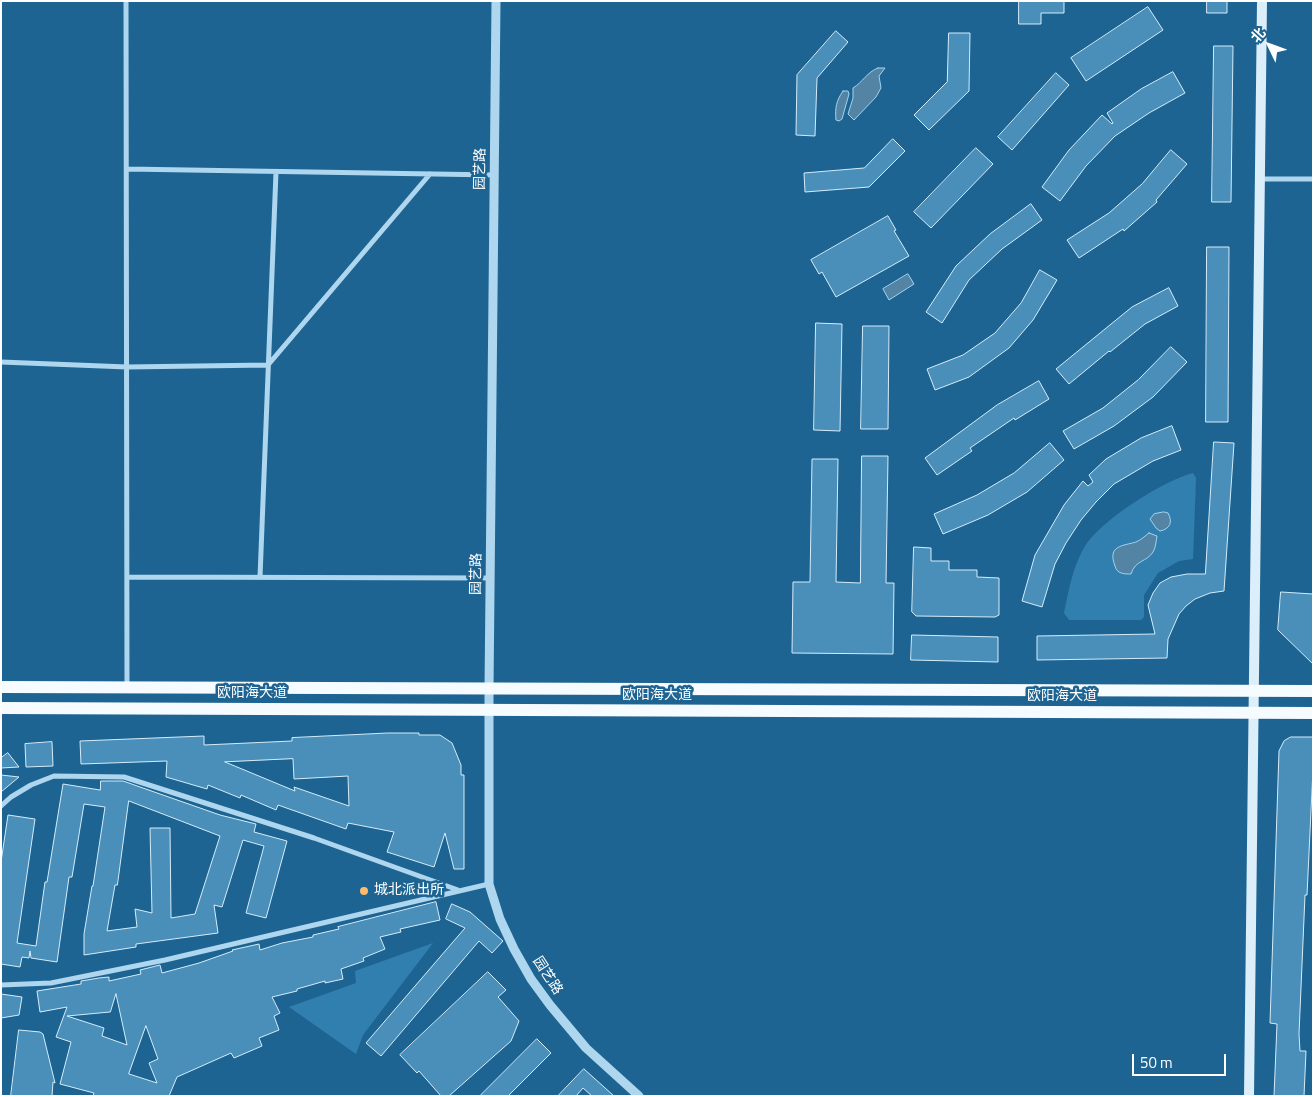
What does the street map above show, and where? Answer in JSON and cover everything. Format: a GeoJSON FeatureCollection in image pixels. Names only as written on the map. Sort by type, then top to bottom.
{"type":"FeatureCollection","features":[{"type":"Feature","properties":{"kind":"main road"},"geometry":{"type":"LineString","coordinates":[[1248,1096],[1262,1]]}},
{"type":"Feature","properties":{"kind":"main road","name":"欧阳海大道"},"geometry":{"type":"LineString","coordinates":[[1,685],[22,687],[1313,691]]}},
{"type":"Feature","properties":{"kind":"main road","name":"欧阳海大道"},"geometry":{"type":"LineString","coordinates":[[1,708],[1313,713]]}},
{"type":"Feature","properties":{"kind":"main road"},"geometry":{"type":"LineString","coordinates":[[1,714],[21,708]]}},
{"type":"Feature","properties":{"kind":"street"},"geometry":{"type":"LineString","coordinates":[[126,1],[127,687]]}},
{"type":"Feature","properties":{"kind":"street","name":"园艺路"},"geometry":{"type":"LineString","coordinates":[[496,1],[489,688],[489,884],[500,918],[514,949],[540,992],[586,1048],[639,1096]]}},
{"type":"Feature","properties":{"kind":"street"},"geometry":{"type":"LineString","coordinates":[[127,169],[495,175]]}},
{"type":"Feature","properties":{"kind":"street"},"geometry":{"type":"LineString","coordinates":[[260,578],[276,172]]}},
{"type":"Feature","properties":{"kind":"street"},"geometry":{"type":"LineString","coordinates":[[1,362],[127,367],[268,365],[430,174]]}},
{"type":"Feature","properties":{"kind":"street"},"geometry":{"type":"LineString","coordinates":[[1260,179],[1313,179]]}},
{"type":"Feature","properties":{"kind":"street"},"geometry":{"type":"LineString","coordinates":[[127,577],[490,578]]}},
{"type":"Feature","properties":{"kind":"street"},"geometry":{"type":"LineString","coordinates":[[1,806],[10,797],[30,785],[54,776],[124,777],[314,838],[460,891]]}},
{"type":"Feature","properties":{"kind":"street"},"geometry":{"type":"LineString","coordinates":[[1,985],[51,983],[165,960],[489,884]]}},
{"type":"Feature","properties":{"kind":"shaded area"},"geometry":{"type":"Polygon","coordinates":[[[878,68],[885,68],[879,76],[881,88],[876,97],[854,120],[848,114],[853,98],[853,88],[878,68]]]}},
{"type":"Feature","properties":{"kind":"shaded area"},"geometry":{"type":"Polygon","coordinates":[[[843,91],[848,91],[849,94],[842,119],[839,121],[836,120],[836,108],[837,101],[843,91]]]}},
{"type":"Feature","properties":{"kind":"shaded area"},"geometry":{"type":"Polygon","coordinates":[[[908,274],[914,284],[889,300],[883,289],[908,274]]]}},
{"type":"Feature","properties":{"kind":"shaded area"},"geometry":{"type":"Polygon","coordinates":[[[1193,473],[1196,478],[1193,559],[1179,561],[1158,573],[1144,595],[1144,617],[1141,620],[1069,620],[1064,613],[1075,568],[1082,551],[1095,533],[1121,512],[1151,492],[1193,473]]]}},
{"type":"Feature","properties":{"kind":"shaded area"},"geometry":{"type":"Polygon","coordinates":[[[1164,512],[1170,516],[1170,525],[1160,531],[1150,519],[1154,514],[1164,512]]]}},
{"type":"Feature","properties":{"kind":"shaded area"},"geometry":{"type":"Polygon","coordinates":[[[1149,533],[1157,536],[1153,552],[1148,558],[1135,566],[1131,574],[1119,572],[1113,559],[1115,550],[1138,541],[1149,533]]]}},
{"type":"Feature","properties":{"kind":"shaded area"},"geometry":{"type":"Polygon","coordinates":[[[433,943],[363,1035],[356,1054],[289,1007],[356,983],[355,971],[433,943]]]}},
{"type":"Feature","properties":{"kind":"building"},"geometry":{"type":"Polygon","coordinates":[[[1019,1],[1064,1],[1064,13],[1041,13],[1041,24],[1019,24],[1019,1]]]}},
{"type":"Feature","properties":{"kind":"building"},"geometry":{"type":"Polygon","coordinates":[[[1207,1],[1227,1],[1227,13],[1207,13],[1207,1]]]}},
{"type":"Feature","properties":{"kind":"building"},"geometry":{"type":"Polygon","coordinates":[[[1148,7],[1163,30],[1086,81],[1071,58],[1148,7]]]}},
{"type":"Feature","properties":{"kind":"building"},"geometry":{"type":"Polygon","coordinates":[[[836,31],[848,42],[817,78],[815,136],[796,135],[797,75],[836,31]]]}},
{"type":"Feature","properties":{"kind":"building"},"geometry":{"type":"Polygon","coordinates":[[[949,33],[970,33],[969,91],[929,130],[914,115],[947,82],[949,33]]]}},
{"type":"Feature","properties":{"kind":"building"},"geometry":{"type":"Polygon","coordinates":[[[1214,46],[1233,46],[1231,202],[1212,202],[1214,46]]]}},
{"type":"Feature","properties":{"kind":"building"},"geometry":{"type":"Polygon","coordinates":[[[1173,72],[1185,93],[1149,113],[1115,136],[1086,166],[1060,201],[1042,187],[1069,150],[1102,115],[1112,124],[1107,113],[1141,89],[1173,72]]]}},
{"type":"Feature","properties":{"kind":"building"},"geometry":{"type":"Polygon","coordinates":[[[1056,73],[1069,85],[1012,150],[998,137],[1056,73]]]}},
{"type":"Feature","properties":{"kind":"building"},"geometry":{"type":"Polygon","coordinates":[[[893,139],[905,151],[869,187],[805,192],[804,173],[864,168],[893,139]]]}},
{"type":"Feature","properties":{"kind":"building"},"geometry":{"type":"Polygon","coordinates":[[[976,148],[993,164],[931,228],[914,212],[976,148]]]}},
{"type":"Feature","properties":{"kind":"building"},"geometry":{"type":"Polygon","coordinates":[[[1171,150],[1187,164],[1156,200],[1157,202],[1124,231],[1123,229],[1079,258],[1067,240],[1109,213],[1142,184],[1171,150]]]}},
{"type":"Feature","properties":{"kind":"building"},"geometry":{"type":"Polygon","coordinates":[[[1031,204],[1042,220],[1002,249],[969,280],[942,323],[926,312],[956,266],[990,234],[1031,204]]]}},
{"type":"Feature","properties":{"kind":"building"},"geometry":{"type":"Polygon","coordinates":[[[888,216],[896,230],[894,231],[909,256],[836,297],[822,272],[819,274],[811,260],[888,216]]]}},
{"type":"Feature","properties":{"kind":"building"},"geometry":{"type":"Polygon","coordinates":[[[1207,247],[1229,247],[1228,422],[1206,422],[1207,247]]]}},
{"type":"Feature","properties":{"kind":"building"},"geometry":{"type":"Polygon","coordinates":[[[1040,270],[1057,280],[1033,320],[1009,348],[969,377],[935,390],[927,369],[963,355],[995,333],[1021,303],[1040,270]]]}},
{"type":"Feature","properties":{"kind":"building"},"geometry":{"type":"Polygon","coordinates":[[[1169,288],[1178,306],[1145,324],[1069,384],[1056,369],[1132,307],[1169,288]]]}},
{"type":"Feature","properties":{"kind":"building"},"geometry":{"type":"Polygon","coordinates":[[[816,323],[842,324],[840,431],[814,430],[816,323]]]}},
{"type":"Feature","properties":{"kind":"building"},"geometry":{"type":"Polygon","coordinates":[[[863,326],[889,326],[888,429],[861,429],[863,326]]]}},
{"type":"Feature","properties":{"kind":"building"},"geometry":{"type":"Polygon","coordinates":[[[1171,347],[1187,362],[1153,397],[1114,426],[1074,449],[1063,431],[1103,408],[1138,380],[1171,347]]]}},
{"type":"Feature","properties":{"kind":"building"},"geometry":{"type":"Polygon","coordinates":[[[1039,381],[1049,399],[1015,420],[1014,418],[970,448],[972,451],[937,475],[925,458],[997,405],[1039,381]]]}},
{"type":"Feature","properties":{"kind":"building"},"geometry":{"type":"Polygon","coordinates":[[[1172,426],[1181,450],[1153,461],[1114,484],[1081,520],[1066,543],[1055,564],[1042,607],[1022,601],[1035,555],[1064,505],[1083,481],[1088,486],[1093,482],[1089,475],[1106,459],[1141,438],[1172,426]]]}},
{"type":"Feature","properties":{"kind":"building"},"geometry":{"type":"Polygon","coordinates":[[[1214,442],[1234,443],[1224,591],[1210,593],[1195,599],[1179,614],[1168,639],[1167,658],[1037,660],[1037,636],[1155,634],[1148,605],[1160,583],[1171,577],[1187,574],[1205,574],[1214,442]]]}},
{"type":"Feature","properties":{"kind":"building"},"geometry":{"type":"Polygon","coordinates":[[[1050,443],[1064,460],[1027,492],[988,515],[943,534],[934,514],[977,495],[1014,473],[1050,443]]]}},
{"type":"Feature","properties":{"kind":"building"},"geometry":{"type":"Polygon","coordinates":[[[862,456],[888,456],[886,583],[894,583],[893,654],[792,653],[793,582],[810,582],[812,459],[838,459],[836,582],[860,583],[862,456]]]}},
{"type":"Feature","properties":{"kind":"building"},"geometry":{"type":"Polygon","coordinates":[[[914,547],[931,548],[931,561],[949,561],[949,570],[977,570],[977,577],[999,578],[999,615],[995,617],[916,616],[912,612],[914,547]]]}},
{"type":"Feature","properties":{"kind":"building"},"geometry":{"type":"Polygon","coordinates":[[[1281,592],[1313,594],[1313,664],[1278,630],[1281,592]]]}},
{"type":"Feature","properties":{"kind":"building"},"geometry":{"type":"Polygon","coordinates":[[[912,635],[998,637],[998,662],[911,660],[912,635]]]}},
{"type":"Feature","properties":{"kind":"building"},"geometry":{"type":"Polygon","coordinates":[[[419,733],[419,735],[440,735],[452,743],[461,765],[461,775],[464,775],[464,869],[454,869],[445,833],[434,867],[387,852],[394,832],[348,823],[346,829],[278,805],[276,810],[241,795],[240,798],[208,785],[207,789],[166,777],[167,761],[81,764],[80,741],[204,736],[204,745],[292,741],[292,738],[419,733]],[[293,759],[225,762],[295,791],[294,787],[349,806],[348,776],[294,779],[293,759]]]}},
{"type":"Feature","properties":{"kind":"building"},"geometry":{"type":"Polygon","coordinates":[[[1291,737],[1313,737],[1313,769],[1299,1034],[1300,1051],[1306,1051],[1304,1096],[1274,1096],[1277,1024],[1270,1023],[1279,751],[1284,741],[1291,737]]]}},
{"type":"Feature","properties":{"kind":"building"},"geometry":{"type":"Polygon","coordinates":[[[52,742],[53,766],[26,767],[25,744],[52,742]]]}},
{"type":"Feature","properties":{"kind":"building"},"geometry":{"type":"Polygon","coordinates":[[[8,753],[19,767],[1,768],[1,758],[8,753]]]}},
{"type":"Feature","properties":{"kind":"building"},"geometry":{"type":"Polygon","coordinates":[[[1,775],[19,777],[1,792],[1,775]]]}},
{"type":"Feature","properties":{"kind":"building"},"geometry":{"type":"Polygon","coordinates":[[[101,781],[123,781],[220,815],[256,824],[254,832],[287,841],[266,918],[246,913],[264,846],[243,840],[222,907],[214,905],[218,933],[136,944],[136,947],[84,955],[84,934],[105,807],[84,804],[72,877],[69,877],[57,962],[31,958],[30,951],[29,958],[22,957],[20,967],[1,964],[1,862],[8,815],[35,819],[17,943],[36,946],[45,882],[47,882],[63,784],[100,790],[101,781]],[[129,801],[117,885],[115,885],[107,931],[137,927],[135,909],[152,913],[150,828],[170,828],[171,918],[195,914],[220,836],[129,801]]]}},
{"type":"Feature","properties":{"kind":"building"},"geometry":{"type":"Polygon","coordinates":[[[436,902],[440,920],[400,929],[401,932],[380,937],[385,949],[363,958],[364,961],[341,969],[343,979],[325,983],[325,981],[272,997],[280,1013],[274,1016],[279,1030],[259,1038],[262,1046],[234,1058],[231,1053],[177,1077],[169,1096],[93,1096],[94,1093],[60,1084],[71,1042],[56,1037],[67,1007],[40,1012],[37,991],[81,984],[81,981],[99,978],[109,977],[109,981],[141,974],[140,970],[160,965],[162,973],[199,963],[232,950],[259,944],[260,950],[282,943],[313,937],[313,935],[339,929],[338,927],[436,902]],[[116,994],[110,1012],[67,1016],[104,1028],[102,1036],[127,1045],[116,994]],[[146,1026],[129,1074],[157,1083],[149,1063],[158,1059],[146,1026]]]}},
{"type":"Feature","properties":{"kind":"building"},"geometry":{"type":"Polygon","coordinates":[[[452,904],[470,912],[503,941],[492,953],[479,941],[381,1056],[366,1043],[465,928],[446,919],[452,904]]]}},
{"type":"Feature","properties":{"kind":"building"},"geometry":{"type":"Polygon","coordinates":[[[488,972],[506,990],[498,997],[519,1021],[511,1041],[449,1096],[441,1096],[419,1071],[417,1073],[400,1055],[488,972]]]}},
{"type":"Feature","properties":{"kind":"building"},"geometry":{"type":"Polygon","coordinates":[[[1,994],[22,997],[19,1015],[1,1018],[1,994]]]}},
{"type":"Feature","properties":{"kind":"building"},"geometry":{"type":"Polygon","coordinates":[[[19,1030],[43,1034],[55,1083],[53,1082],[52,1096],[11,1096],[19,1030]]]}},
{"type":"Feature","properties":{"kind":"building"},"geometry":{"type":"Polygon","coordinates":[[[537,1039],[551,1053],[508,1096],[480,1096],[537,1039]]]}},
{"type":"Feature","properties":{"kind":"building"},"geometry":{"type":"Polygon","coordinates":[[[584,1069],[614,1096],[592,1096],[583,1088],[576,1096],[558,1096],[584,1069]]]}},
{"type":"Feature","properties":{"kind":"place","name":"城北派出所"},"geometry":{"type":"Point","coordinates":[364,891]}}]}
